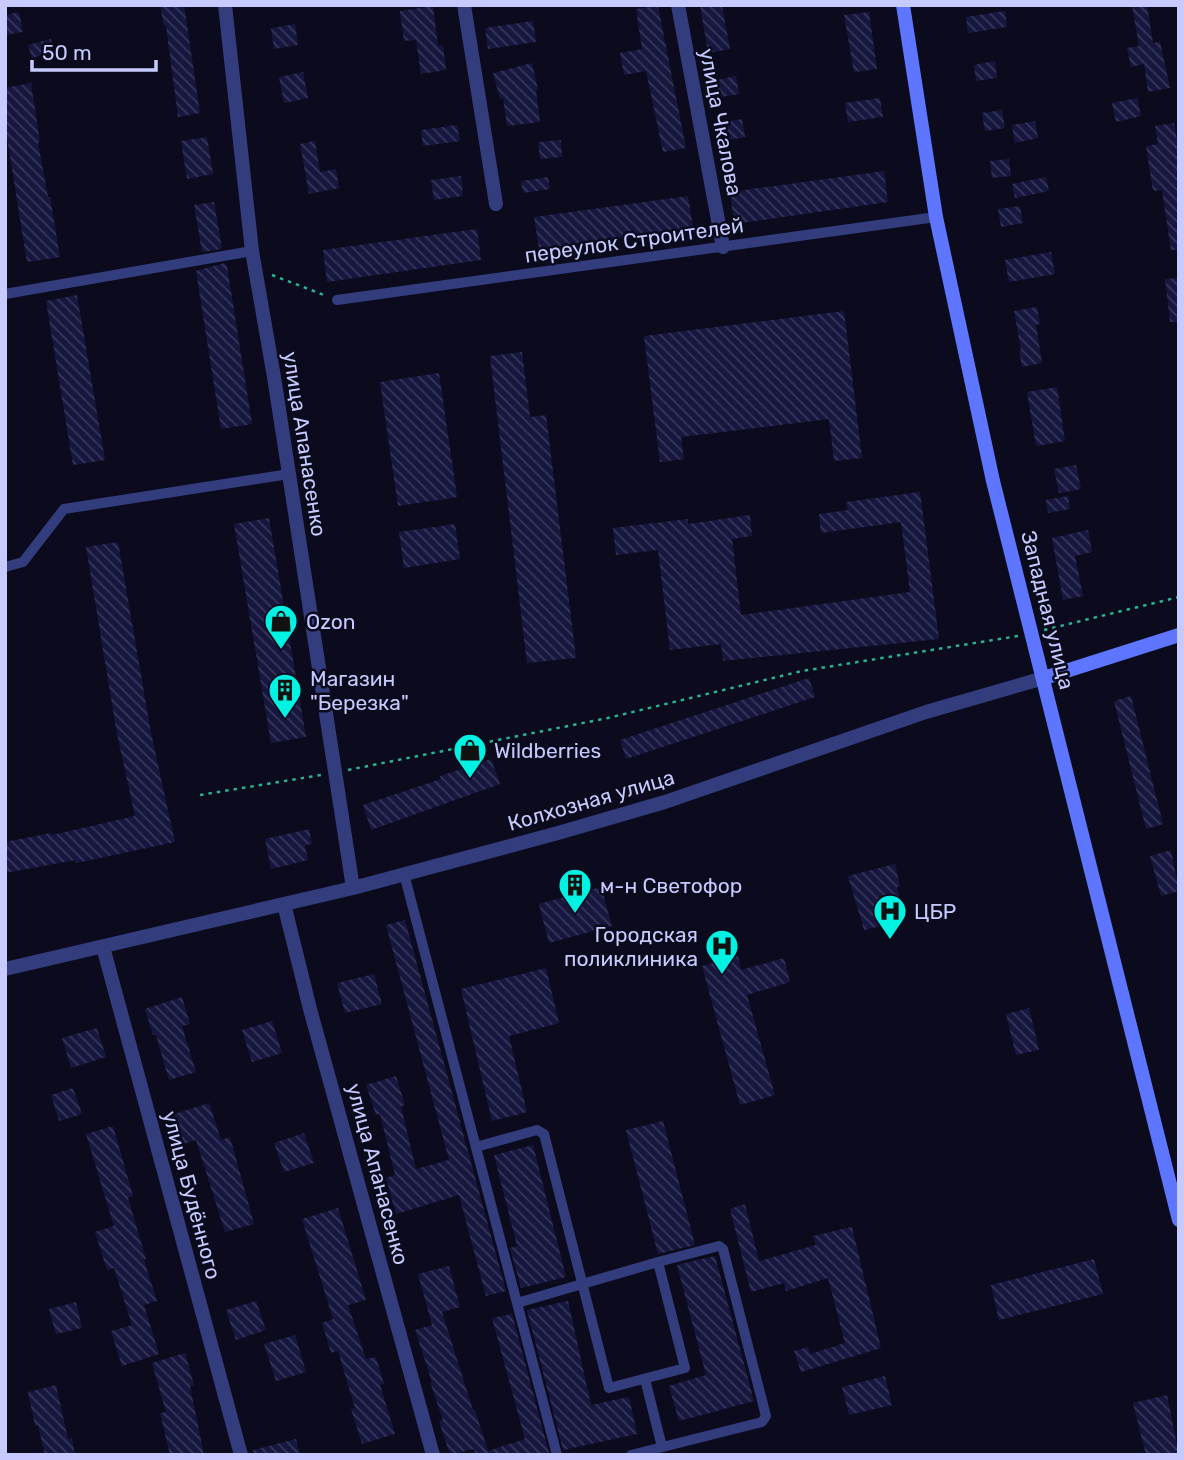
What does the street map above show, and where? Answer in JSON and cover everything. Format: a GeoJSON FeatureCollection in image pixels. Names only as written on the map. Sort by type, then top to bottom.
{"type":"FeatureCollection","features":[{"type":"Feature","properties":{"kind":"street","name":"улица Апанасенко"},"geometry":{"type":"LineString","coordinates":[[225,5],[251,251],[289,474],[353,888]]}},
{"type":"Feature","properties":{"kind":"street"},"geometry":{"type":"LineString","coordinates":[[464,5],[496,204]]}},
{"type":"Feature","properties":{"kind":"street","name":"улица Чкалова"},"geometry":{"type":"LineString","coordinates":[[678,5],[723,247]]}},
{"type":"Feature","properties":{"kind":"street","name":"Западная улица"},"geometry":{"type":"LineString","coordinates":[[903,5],[936,217],[993,481],[1179,1220]]}},
{"type":"Feature","properties":{"kind":"street","name":"Колхозная улица"},"geometry":{"type":"LineString","coordinates":[[5,970],[353,888],[665,802],[926,712],[1179,635]]}},
{"type":"Feature","properties":{"kind":"street","name":"улица Апанасенко"},"geometry":{"type":"LineString","coordinates":[[284,904],[310,1009],[433,1455]]}},
{"type":"Feature","properties":{"kind":"street","name":"улица Будённого"},"geometry":{"type":"LineString","coordinates":[[103,947],[241,1455]]}},
{"type":"Feature","properties":{"kind":"lane","name":"переулок Строителей"},"geometry":{"type":"LineString","coordinates":[[337,300],[936,217]]}},
{"type":"Feature","properties":{"kind":"lane"},"geometry":{"type":"LineString","coordinates":[[5,294],[251,251]]}},
{"type":"Feature","properties":{"kind":"lane"},"geometry":{"type":"LineString","coordinates":[[5,567],[23,562],[64,509],[289,474]]}},
{"type":"Feature","properties":{"kind":"lane"},"geometry":{"type":"LineString","coordinates":[[404,874],[557,1455]]}},
{"type":"Feature","properties":{"kind":"lane"},"geometry":{"type":"LineString","coordinates":[[476,1147],[537,1130],[544,1134],[609,1388],[685,1367],[658,1262]]}},
{"type":"Feature","properties":{"kind":"lane"},"geometry":{"type":"LineString","coordinates":[[517,1303],[719,1246],[723,1249],[766,1416],[762,1422],[631,1455]]}},
{"type":"Feature","properties":{"kind":"lane"},"geometry":{"type":"LineString","coordinates":[[645,1379],[662,1447]]}},
{"type":"Feature","properties":{"kind":"path"},"geometry":{"type":"LineString","coordinates":[[254,268],[337,300]]}},
{"type":"Feature","properties":{"kind":"path"},"geometry":{"type":"LineString","coordinates":[[200,795],[335,773],[608,718],[802,671],[1032,633],[1179,597]]}},
{"type":"Feature","properties":{"kind":"building"},"geometry":{"type":"Polygon","coordinates":[[[160,5],[184,5],[200,113],[178,117],[166,26],[160,5]]]}},
{"type":"Feature","properties":{"kind":"building"},"geometry":{"type":"Polygon","coordinates":[[[700,5],[722,5],[730,49],[708,53],[700,5]]]}},
{"type":"Feature","properties":{"kind":"building"},"geometry":{"type":"Polygon","coordinates":[[[1132,5],[1147,5],[1153,43],[1160,42],[1170,88],[1148,92],[1144,64],[1131,67],[1127,48],[1139,46],[1132,5]]]}},
{"type":"Feature","properties":{"kind":"building"},"geometry":{"type":"Polygon","coordinates":[[[433,6],[438,46],[443,45],[446,70],[421,74],[416,40],[404,41],[400,11],[433,6]]]}},
{"type":"Feature","properties":{"kind":"building"},"geometry":{"type":"Polygon","coordinates":[[[658,6],[686,148],[663,152],[646,71],[624,75],[620,53],[642,49],[636,9],[658,6]]]}},
{"type":"Feature","properties":{"kind":"building"},"geometry":{"type":"Polygon","coordinates":[[[1005,11],[1007,27],[968,33],[966,17],[1005,11]]]}},
{"type":"Feature","properties":{"kind":"building"},"geometry":{"type":"Polygon","coordinates":[[[19,12],[23,32],[5,35],[5,15],[19,12]]]}},
{"type":"Feature","properties":{"kind":"building"},"geometry":{"type":"Polygon","coordinates":[[[869,12],[877,69],[854,72],[844,15],[869,12]]]}},
{"type":"Feature","properties":{"kind":"building"},"geometry":{"type":"Polygon","coordinates":[[[533,21],[536,42],[488,49],[485,28],[533,21]]]}},
{"type":"Feature","properties":{"kind":"building"},"geometry":{"type":"Polygon","coordinates":[[[295,24],[298,45],[274,49],[271,28],[295,24]]]}},
{"type":"Feature","properties":{"kind":"building"},"geometry":{"type":"Polygon","coordinates":[[[51,39],[54,52],[32,58],[28,45],[51,39]]]}},
{"type":"Feature","properties":{"kind":"building"},"geometry":{"type":"Polygon","coordinates":[[[995,61],[997,78],[976,81],[974,65],[995,61]]]}},
{"type":"Feature","properties":{"kind":"building"},"geometry":{"type":"Polygon","coordinates":[[[532,63],[538,90],[540,122],[507,126],[503,98],[500,99],[493,73],[532,63]]]}},
{"type":"Feature","properties":{"kind":"building"},"geometry":{"type":"Polygon","coordinates":[[[303,72],[308,98],[284,103],[279,77],[303,72]]]}},
{"type":"Feature","properties":{"kind":"building"},"geometry":{"type":"Polygon","coordinates":[[[736,76],[739,94],[715,98],[712,81],[736,76]]]}},
{"type":"Feature","properties":{"kind":"building"},"geometry":{"type":"Polygon","coordinates":[[[31,83],[40,142],[38,143],[60,257],[27,262],[5,125],[5,88],[31,83]]]}},
{"type":"Feature","properties":{"kind":"building"},"geometry":{"type":"Polygon","coordinates":[[[880,98],[883,117],[848,122],[845,103],[880,98]]]}},
{"type":"Feature","properties":{"kind":"building"},"geometry":{"type":"Polygon","coordinates":[[[1137,98],[1141,116],[1116,122],[1112,103],[1137,98]]]}},
{"type":"Feature","properties":{"kind":"building"},"geometry":{"type":"Polygon","coordinates":[[[1002,110],[1005,128],[985,131],[982,113],[1002,110]]]}},
{"type":"Feature","properties":{"kind":"building"},"geometry":{"type":"Polygon","coordinates":[[[742,119],[745,137],[723,141],[720,123],[742,119]]]}},
{"type":"Feature","properties":{"kind":"building"},"geometry":{"type":"Polygon","coordinates":[[[1035,121],[1038,138],[1015,143],[1012,125],[1035,121]]]}},
{"type":"Feature","properties":{"kind":"building"},"geometry":{"type":"Polygon","coordinates":[[[1174,123],[1179,140],[1179,250],[1171,250],[1162,190],[1153,191],[1146,146],[1158,144],[1155,126],[1174,123]]]}},
{"type":"Feature","properties":{"kind":"building"},"geometry":{"type":"Polygon","coordinates":[[[457,125],[460,141],[423,146],[421,130],[457,125]]]}},
{"type":"Feature","properties":{"kind":"building"},"geometry":{"type":"Polygon","coordinates":[[[207,137],[213,174],[187,179],[181,141],[207,137]]]}},
{"type":"Feature","properties":{"kind":"building"},"geometry":{"type":"Polygon","coordinates":[[[561,140],[562,157],[540,159],[538,142],[561,140]]]}},
{"type":"Feature","properties":{"kind":"building"},"geometry":{"type":"Polygon","coordinates":[[[315,141],[320,172],[336,169],[339,188],[309,194],[300,144],[315,141]]]}},
{"type":"Feature","properties":{"kind":"building"},"geometry":{"type":"Polygon","coordinates":[[[1009,159],[1011,176],[992,178],[990,161],[1009,159]]]}},
{"type":"Feature","properties":{"kind":"building"},"geometry":{"type":"Polygon","coordinates":[[[884,171],[888,202],[734,224],[730,192],[884,171]]]}},
{"type":"Feature","properties":{"kind":"building"},"geometry":{"type":"Polygon","coordinates":[[[461,176],[463,196],[434,200],[431,180],[461,176]]]}},
{"type":"Feature","properties":{"kind":"building"},"geometry":{"type":"Polygon","coordinates":[[[548,177],[550,189],[523,193],[521,181],[548,177]]]}},
{"type":"Feature","properties":{"kind":"building"},"geometry":{"type":"Polygon","coordinates":[[[1046,177],[1049,191],[1015,198],[1012,184],[1046,177]]]}},
{"type":"Feature","properties":{"kind":"building"},"geometry":{"type":"Polygon","coordinates":[[[688,196],[693,227],[539,249],[534,217],[688,196]]]}},
{"type":"Feature","properties":{"kind":"building"},"geometry":{"type":"Polygon","coordinates":[[[214,202],[222,249],[202,252],[194,205],[214,202]]]}},
{"type":"Feature","properties":{"kind":"building"},"geometry":{"type":"Polygon","coordinates":[[[1020,206],[1023,223],[1001,227],[998,209],[1020,206]]]}},
{"type":"Feature","properties":{"kind":"building"},"geometry":{"type":"Polygon","coordinates":[[[477,229],[481,260],[327,282],[323,250],[477,229]]]}},
{"type":"Feature","properties":{"kind":"building"},"geometry":{"type":"Polygon","coordinates":[[[1051,252],[1055,274],[1009,282],[1005,260],[1051,252]]]}},
{"type":"Feature","properties":{"kind":"building"},"geometry":{"type":"Polygon","coordinates":[[[224,263],[227,266],[252,424],[221,429],[196,271],[224,263]]]}},
{"type":"Feature","properties":{"kind":"building"},"geometry":{"type":"Polygon","coordinates":[[[1179,278],[1179,322],[1170,322],[1165,279],[1179,278]]]}},
{"type":"Feature","properties":{"kind":"building"},"geometry":{"type":"Polygon","coordinates":[[[77,295],[105,460],[73,465],[46,301],[77,295]]]}},
{"type":"Feature","properties":{"kind":"building"},"geometry":{"type":"Polygon","coordinates":[[[1037,307],[1040,324],[1036,325],[1042,363],[1022,367],[1014,311],[1037,307]]]}},
{"type":"Feature","properties":{"kind":"building"},"geometry":{"type":"Polygon","coordinates":[[[844,311],[862,458],[834,461],[829,419],[681,437],[684,459],[660,462],[644,336],[844,311]]]}},
{"type":"Feature","properties":{"kind":"building"},"geometry":{"type":"Polygon","coordinates":[[[522,352],[530,417],[546,415],[576,658],[527,663],[490,356],[522,352]]]}},
{"type":"Feature","properties":{"kind":"building"},"geometry":{"type":"Polygon","coordinates":[[[439,373],[457,497],[398,506],[380,382],[439,373]]]}},
{"type":"Feature","properties":{"kind":"building"},"geometry":{"type":"Polygon","coordinates":[[[1057,387],[1065,441],[1036,446],[1027,392],[1057,387]]]}},
{"type":"Feature","properties":{"kind":"building"},"geometry":{"type":"Polygon","coordinates":[[[1076,465],[1081,489],[1059,493],[1054,469],[1076,465]]]}},
{"type":"Feature","properties":{"kind":"building"},"geometry":{"type":"Polygon","coordinates":[[[920,492],[939,639],[723,661],[721,644],[670,650],[658,550],[616,555],[613,528],[688,519],[688,524],[750,515],[752,536],[732,539],[741,615],[910,592],[901,522],[821,533],[819,514],[848,510],[846,502],[920,492]]]}},
{"type":"Feature","properties":{"kind":"building"},"geometry":{"type":"Polygon","coordinates":[[[1068,496],[1070,509],[1048,513],[1046,500],[1068,496]]]}},
{"type":"Feature","properties":{"kind":"building"},"geometry":{"type":"Polygon","coordinates":[[[269,518],[306,737],[271,743],[234,524],[269,518]]]}},
{"type":"Feature","properties":{"kind":"building"},"geometry":{"type":"Polygon","coordinates":[[[455,524],[460,559],[404,568],[399,532],[455,524]]]}},
{"type":"Feature","properties":{"kind":"building"},"geometry":{"type":"Polygon","coordinates":[[[1088,530],[1092,552],[1075,556],[1083,596],[1063,600],[1052,538],[1088,530]]]}},
{"type":"Feature","properties":{"kind":"building"},"geometry":{"type":"Polygon","coordinates":[[[118,542],[151,733],[175,842],[76,863],[75,860],[5,873],[5,842],[51,833],[52,835],[135,816],[117,734],[86,547],[118,542]]]}},
{"type":"Feature","properties":{"kind":"building"},"geometry":{"type":"Polygon","coordinates":[[[809,678],[815,697],[626,759],[620,740],[809,678]]]}},
{"type":"Feature","properties":{"kind":"building"},"geometry":{"type":"Polygon","coordinates":[[[1131,696],[1163,824],[1146,829],[1114,701],[1131,696]]]}},
{"type":"Feature","properties":{"kind":"building"},"geometry":{"type":"Polygon","coordinates":[[[491,759],[500,784],[371,830],[363,805],[491,759]]]}},
{"type":"Feature","properties":{"kind":"building"},"geometry":{"type":"Polygon","coordinates":[[[309,829],[312,844],[305,845],[308,860],[271,869],[265,839],[309,829]]]}},
{"type":"Feature","properties":{"kind":"building"},"geometry":{"type":"Polygon","coordinates":[[[1171,850],[1179,891],[1161,896],[1150,856],[1171,850]]]}},
{"type":"Feature","properties":{"kind":"building"},"geometry":{"type":"Polygon","coordinates":[[[895,864],[905,920],[864,930],[848,876],[895,864]]]}},
{"type":"Feature","properties":{"kind":"building","name":"м-н Светофор"},"geometry":{"type":"Polygon","coordinates":[[[601,887],[612,926],[549,943],[539,904],[601,887]]]}},
{"type":"Feature","properties":{"kind":"building"},"geometry":{"type":"Polygon","coordinates":[[[405,920],[506,1291],[486,1296],[459,1195],[396,1214],[386,1178],[395,1175],[380,1114],[376,1115],[366,1085],[396,1076],[405,1105],[401,1107],[416,1169],[449,1160],[386,925],[405,920]]]}},
{"type":"Feature","properties":{"kind":"building"},"geometry":{"type":"Polygon","coordinates":[[[738,956],[741,970],[784,958],[790,982],[747,995],[775,1095],[740,1105],[702,966],[738,956]]]}},
{"type":"Feature","properties":{"kind":"building"},"geometry":{"type":"Polygon","coordinates":[[[546,968],[559,1023],[509,1036],[527,1112],[492,1121],[461,989],[546,968]]]}},
{"type":"Feature","properties":{"kind":"building"},"geometry":{"type":"Polygon","coordinates":[[[374,974],[382,1004],[345,1013],[337,983],[374,974]]]}},
{"type":"Feature","properties":{"kind":"building"},"geometry":{"type":"Polygon","coordinates":[[[182,997],[190,1024],[182,1026],[196,1072],[169,1080],[145,1009],[182,997]]]}},
{"type":"Feature","properties":{"kind":"building"},"geometry":{"type":"Polygon","coordinates":[[[1029,1008],[1039,1050],[1016,1055],[1006,1014],[1029,1008]]]}},
{"type":"Feature","properties":{"kind":"building"},"geometry":{"type":"Polygon","coordinates":[[[272,1021],[282,1053],[252,1062],[242,1030],[272,1021]]]}},
{"type":"Feature","properties":{"kind":"building"},"geometry":{"type":"Polygon","coordinates":[[[97,1028],[106,1057],[71,1068],[62,1038],[97,1028]]]}},
{"type":"Feature","properties":{"kind":"building"},"geometry":{"type":"Polygon","coordinates":[[[73,1088],[82,1114],[59,1121],[51,1095],[73,1088]]]}},
{"type":"Feature","properties":{"kind":"building"},"geometry":{"type":"Polygon","coordinates":[[[209,1103],[221,1140],[230,1137],[254,1224],[225,1232],[196,1140],[184,1144],[174,1114],[209,1103]]]}},
{"type":"Feature","properties":{"kind":"building"},"geometry":{"type":"Polygon","coordinates":[[[663,1121],[695,1245],[658,1254],[626,1130],[663,1121]]]}},
{"type":"Feature","properties":{"kind":"building"},"geometry":{"type":"Polygon","coordinates":[[[113,1126],[133,1196],[128,1198],[157,1301],[144,1305],[159,1354],[122,1366],[111,1331],[132,1325],[114,1268],[107,1270],[95,1232],[114,1226],[86,1134],[113,1126]]]}},
{"type":"Feature","properties":{"kind":"building"},"geometry":{"type":"Polygon","coordinates":[[[304,1133],[314,1163],[284,1172],[274,1143],[304,1133]]]}},
{"type":"Feature","properties":{"kind":"building"},"geometry":{"type":"Polygon","coordinates":[[[533,1145],[566,1277],[521,1288],[510,1248],[517,1246],[494,1155],[533,1145]]]}},
{"type":"Feature","properties":{"kind":"building"},"geometry":{"type":"Polygon","coordinates":[[[745,1204],[759,1261],[816,1245],[813,1236],[852,1227],[881,1348],[801,1372],[794,1351],[808,1347],[810,1354],[845,1343],[828,1278],[786,1291],[784,1283],[751,1292],[730,1209],[745,1204]]]}},
{"type":"Feature","properties":{"kind":"building"},"geometry":{"type":"Polygon","coordinates":[[[338,1208],[366,1300],[348,1305],[366,1359],[376,1357],[384,1384],[380,1385],[395,1434],[362,1444],[351,1409],[355,1408],[338,1351],[331,1353],[322,1323],[333,1319],[302,1219],[338,1208]]]}},
{"type":"Feature","properties":{"kind":"building"},"geometry":{"type":"Polygon","coordinates":[[[715,1256],[754,1401],[679,1421],[669,1386],[706,1375],[677,1265],[715,1256]]]}},
{"type":"Feature","properties":{"kind":"building"},"geometry":{"type":"Polygon","coordinates":[[[1094,1259],[1103,1294],[999,1320],[991,1285],[1094,1259]]]}},
{"type":"Feature","properties":{"kind":"building"},"geometry":{"type":"Polygon","coordinates":[[[449,1266],[460,1307],[442,1312],[488,1451],[525,1439],[492,1318],[512,1314],[549,1453],[476,1455],[474,1449],[450,1455],[439,1421],[443,1420],[415,1330],[432,1325],[418,1274],[449,1266]]]}},
{"type":"Feature","properties":{"kind":"building"},"geometry":{"type":"Polygon","coordinates":[[[256,1301],[266,1330],[236,1340],[226,1310],[256,1301]]]}},
{"type":"Feature","properties":{"kind":"building"},"geometry":{"type":"Polygon","coordinates":[[[568,1301],[591,1405],[629,1397],[637,1434],[563,1450],[527,1310],[568,1301]]]}},
{"type":"Feature","properties":{"kind":"building"},"geometry":{"type":"Polygon","coordinates":[[[76,1302],[82,1328],[56,1334],[49,1309],[76,1302]]]}},
{"type":"Feature","properties":{"kind":"building"},"geometry":{"type":"Polygon","coordinates":[[[295,1335],[306,1372],[276,1381],[264,1344],[295,1335]]]}},
{"type":"Feature","properties":{"kind":"building"},"geometry":{"type":"Polygon","coordinates":[[[185,1353],[194,1385],[190,1386],[204,1455],[170,1455],[160,1413],[166,1412],[152,1363],[185,1353]]]}},
{"type":"Feature","properties":{"kind":"building"},"geometry":{"type":"Polygon","coordinates":[[[885,1376],[892,1405],[849,1415],[842,1387],[885,1376]]]}},
{"type":"Feature","properties":{"kind":"building"},"geometry":{"type":"Polygon","coordinates":[[[56,1385],[68,1439],[72,1438],[75,1455],[45,1455],[38,1425],[35,1426],[28,1392],[56,1385]]]}},
{"type":"Feature","properties":{"kind":"building"},"geometry":{"type":"Polygon","coordinates":[[[1167,1395],[1179,1455],[1146,1455],[1133,1403],[1167,1395]]]}},
{"type":"Feature","properties":{"kind":"building"},"geometry":{"type":"Polygon","coordinates":[[[296,1439],[300,1455],[254,1455],[253,1450],[296,1439]]]}},
{"type":"Feature","properties":{"kind":"place","name":"Ozon"},"geometry":{"type":"Point","coordinates":[281,651]}},
{"type":"Feature","properties":{"kind":"place","name":"Магазин \"Березка\""},"geometry":{"type":"Point","coordinates":[285,720]}},
{"type":"Feature","properties":{"kind":"place","name":"Wildberries"},"geometry":{"type":"Point","coordinates":[470,780]}},
{"type":"Feature","properties":{"kind":"place","name":"м-н Светофор"},"geometry":{"type":"Point","coordinates":[575,915]}},
{"type":"Feature","properties":{"kind":"place","name":"ЦБР"},"geometry":{"type":"Point","coordinates":[890,941]}},
{"type":"Feature","properties":{"kind":"place","name":"Городская поликлиника"},"geometry":{"type":"Point","coordinates":[722,976]}}]}
